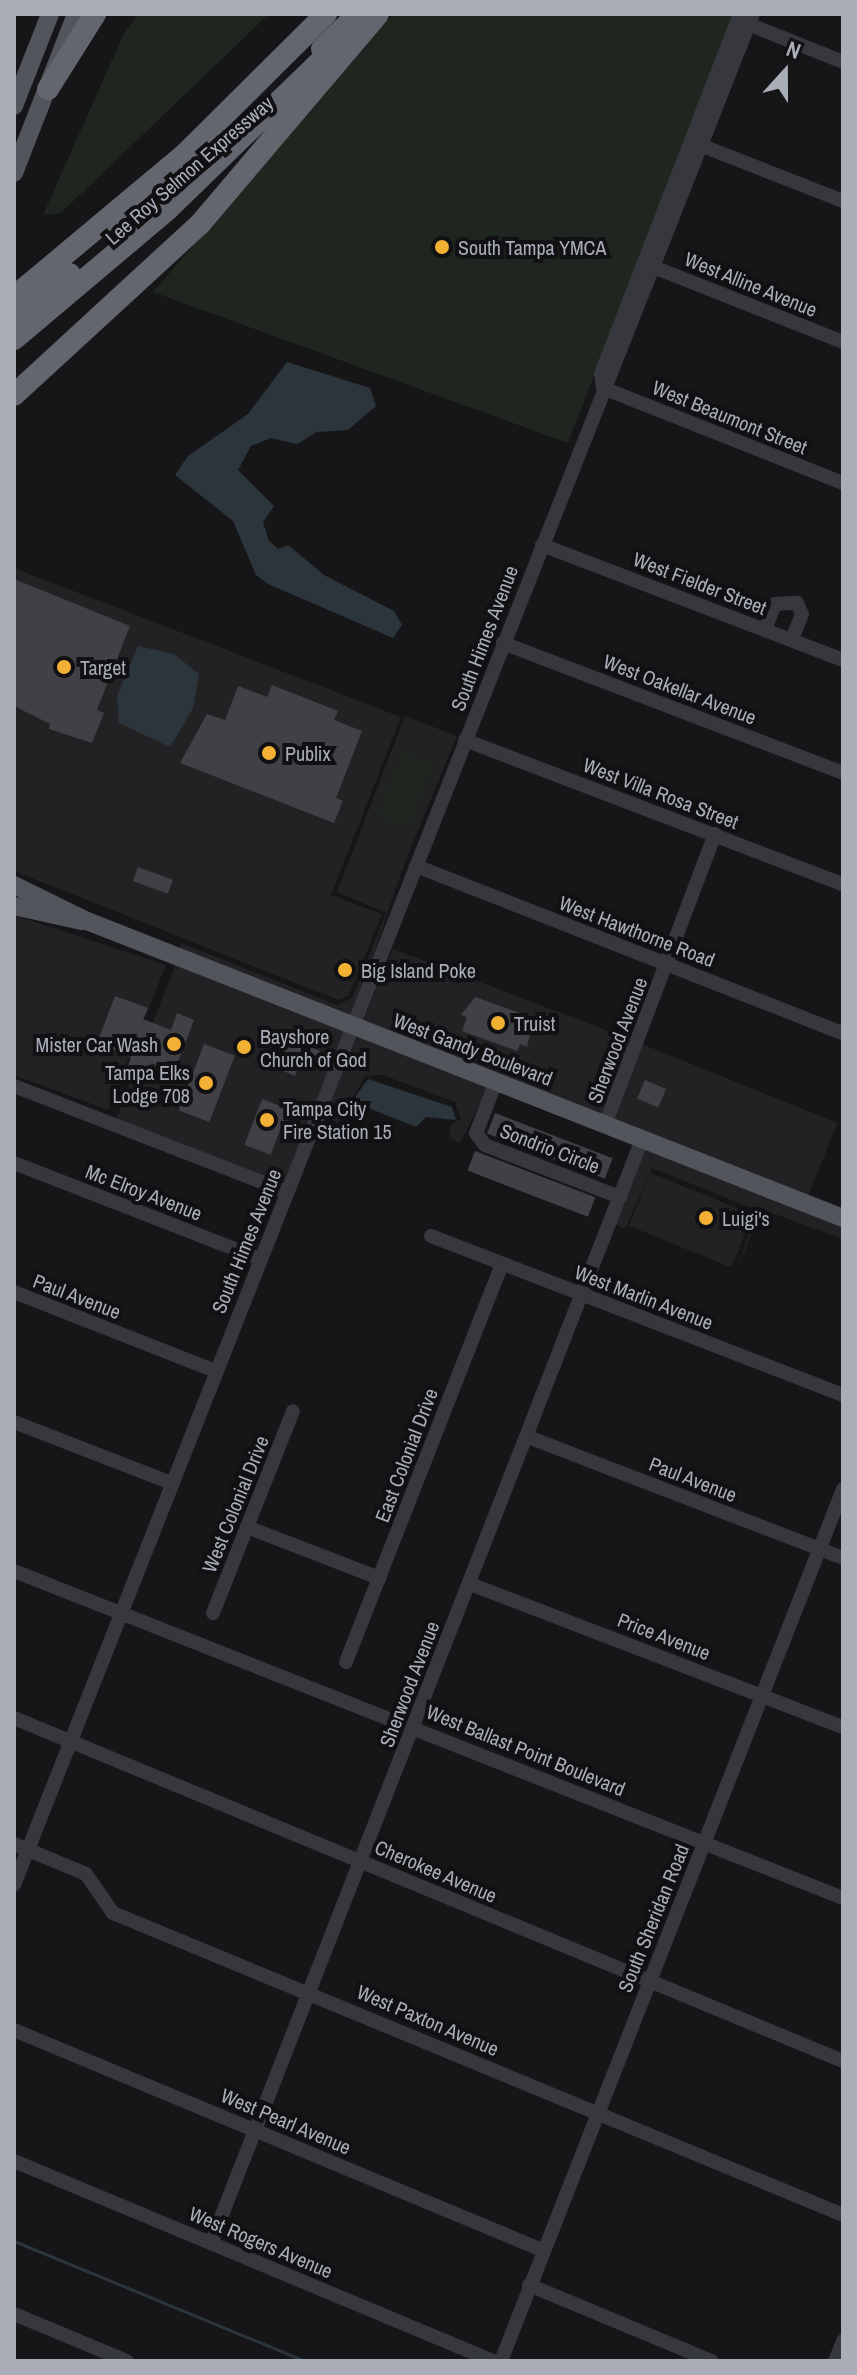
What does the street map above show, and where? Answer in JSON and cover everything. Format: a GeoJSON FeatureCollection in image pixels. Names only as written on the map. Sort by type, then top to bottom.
{"type":"FeatureCollection","features":[{"type":"Feature","properties":{"kind":"highway"},"geometry":{"type":"LineString","coordinates":[[48,89],[95,14]]}},
{"type":"Feature","properties":{"kind":"highway"},"geometry":{"type":"LineString","coordinates":[[14,297],[185,154],[326,14]]}},
{"type":"Feature","properties":{"kind":"highway","name":"Lee Roy Selmon Expressway"},"geometry":{"type":"LineString","coordinates":[[14,318],[204,159],[358,14]]}},
{"type":"Feature","properties":{"kind":"highway"},"geometry":{"type":"LineString","coordinates":[[14,339],[210,170],[366,14]]}},
{"type":"Feature","properties":{"kind":"highway"},"geometry":{"type":"LineString","coordinates":[[14,395],[200,224],[378,14]]}},
{"type":"Feature","properties":{"kind":"highway","name":"Lee Roy Selmon Expressway"},"geometry":{"type":"LineString","coordinates":[[14,284],[153,165],[302,18]]}},
{"type":"Feature","properties":{"kind":"main road"},"geometry":{"type":"LineString","coordinates":[[14,106],[50,14]]}},
{"type":"Feature","properties":{"kind":"main road"},"geometry":{"type":"LineString","coordinates":[[14,173],[76,14]]}},
{"type":"Feature","properties":{"kind":"main road","name":"West Gandy Boulevard"},"geometry":{"type":"LineString","coordinates":[[14,885],[87,921],[843,1218]]}},
{"type":"Feature","properties":{"kind":"main road","name":"West Gandy Boulevard"},"geometry":{"type":"LineString","coordinates":[[14,906],[87,921]]}},
{"type":"Feature","properties":{"kind":"street"},"geometry":{"type":"LineString","coordinates":[[745,18],[843,62]]}},
{"type":"Feature","properties":{"kind":"street","name":"South Himes Avenue"},"geometry":{"type":"LineString","coordinates":[[14,1885],[21,1846],[70,1740],[355,1027],[603,388],[601,374],[650,266],[745,18]]}},
{"type":"Feature","properties":{"kind":"street"},"geometry":{"type":"LineString","coordinates":[[698,144],[843,201]]}},
{"type":"Feature","properties":{"kind":"street","name":"West Alline Avenue"},"geometry":{"type":"LineString","coordinates":[[650,266],[843,342]]}},
{"type":"Feature","properties":{"kind":"street","name":"West Beaumont Street"},"geometry":{"type":"LineString","coordinates":[[603,388],[843,483]]}},
{"type":"Feature","properties":{"kind":"street","name":"West Fielder Street"},"geometry":{"type":"LineString","coordinates":[[542,545],[843,660]]}},
{"type":"Feature","properties":{"kind":"street"},"geometry":{"type":"LineString","coordinates":[[765,629],[775,604],[797,603],[802,614],[792,639]]}},
{"type":"Feature","properties":{"kind":"street","name":"West Oakellar Avenue"},"geometry":{"type":"LineString","coordinates":[[503,643],[843,773]]}},
{"type":"Feature","properties":{"kind":"street","name":"West Villa Rosa Street"},"geometry":{"type":"LineString","coordinates":[[465,740],[843,884]]}},
{"type":"Feature","properties":{"kind":"street","name":"Sherwood Avenue"},"geometry":{"type":"LineString","coordinates":[[605,1125],[715,834]]}},
{"type":"Feature","properties":{"kind":"street","name":"West Hawthorne Road"},"geometry":{"type":"LineString","coordinates":[[416,866],[843,1033]]}},
{"type":"Feature","properties":{"kind":"street","name":"Sondrio Circle"},"geometry":{"type":"LineString","coordinates":[[496,1082],[476,1133],[485,1145],[620,1197]]}},
{"type":"Feature","properties":{"kind":"street"},"geometry":{"type":"LineString","coordinates":[[14,1086],[287,1192]]}},
{"type":"Feature","properties":{"kind":"street","name":"Sherwood Avenue"},"geometry":{"type":"LineString","coordinates":[[211,2243],[584,1295],[642,1139]]}},
{"type":"Feature","properties":{"kind":"street","name":"Mc Elroy Avenue"},"geometry":{"type":"LineString","coordinates":[[14,1163],[260,1259]]}},
{"type":"Feature","properties":{"kind":"street","name":"West Marlin Avenue"},"geometry":{"type":"LineString","coordinates":[[431,1236],[843,1395]]}},
{"type":"Feature","properties":{"kind":"street","name":"East Colonial Drive"},"geometry":{"type":"LineString","coordinates":[[346,1662],[502,1264]]}},
{"type":"Feature","properties":{"kind":"street","name":"Paul Avenue"},"geometry":{"type":"LineString","coordinates":[[14,1292],[216,1371]]}},
{"type":"Feature","properties":{"kind":"street","name":"West Colonial Drive"},"geometry":{"type":"LineString","coordinates":[[213,1613],[293,1411]]}},
{"type":"Feature","properties":{"kind":"street"},"geometry":{"type":"LineString","coordinates":[[14,1422],[171,1483]]}},
{"type":"Feature","properties":{"kind":"street","name":"Paul Avenue"},"geometry":{"type":"LineString","coordinates":[[528,1437],[843,1558]]}},
{"type":"Feature","properties":{"kind":"street","name":"South Sheridan Road"},"geometry":{"type":"LineString","coordinates":[[501,2361],[843,1489]]}},
{"type":"Feature","properties":{"kind":"street"},"geometry":{"type":"LineString","coordinates":[[247,1527],[379,1578]]}},
{"type":"Feature","properties":{"kind":"street","name":"West Ballast Point Boulevard"},"geometry":{"type":"LineString","coordinates":[[14,1571],[414,1726],[843,1898]]}},
{"type":"Feature","properties":{"kind":"street","name":"Price Avenue"},"geometry":{"type":"LineString","coordinates":[[470,1584],[843,1727]]}},
{"type":"Feature","properties":{"kind":"street","name":"Cherokee Avenue"},"geometry":{"type":"LineString","coordinates":[[14,1718],[843,2061]]}},
{"type":"Feature","properties":{"kind":"street","name":"West Paxton Avenue"},"geometry":{"type":"LineString","coordinates":[[21,1846],[86,1874],[113,1913],[843,2215]]}},
{"type":"Feature","properties":{"kind":"street","name":"West Pearl Avenue"},"geometry":{"type":"LineString","coordinates":[[14,2030],[542,2250]]}},
{"type":"Feature","properties":{"kind":"street","name":"West Rogers Avenue"},"geometry":{"type":"LineString","coordinates":[[14,2161],[493,2361]]}},
{"type":"Feature","properties":{"kind":"street"},"geometry":{"type":"LineString","coordinates":[[529,2285],[712,2361]]}},
{"type":"Feature","properties":{"kind":"street"},"geometry":{"type":"LineString","coordinates":[[14,2314],[127,2361]]}},
{"type":"Feature","properties":{"kind":"street"},"geometry":{"type":"LineString","coordinates":[[835,2361],[843,2341]]}},
{"type":"Feature","properties":{"kind":"shaded area"},"geometry":{"type":"Polygon","coordinates":[[[139,14],[269,14],[61,213],[43,215],[124,33],[139,14]]]}},
{"type":"Feature","properties":{"kind":"shaded area","name":"South Tampa YMCA"},"geometry":{"type":"Polygon","coordinates":[[[393,14],[734,14],[568,443],[153,292],[393,14]]]}},
{"type":"Feature","properties":{"kind":"shaded area"},"geometry":{"type":"Polygon","coordinates":[[[287,362],[370,388],[376,406],[348,430],[317,432],[297,444],[271,438],[251,446],[238,470],[274,506],[263,522],[269,541],[278,549],[288,545],[324,575],[394,611],[402,625],[393,638],[268,584],[256,575],[233,521],[175,475],[188,456],[248,414],[287,362]]]}},
{"type":"Feature","properties":{"kind":"shaded area"},"geometry":{"type":"Polygon","coordinates":[[[14,568],[401,717],[331,895],[382,914],[349,995],[339,1000],[14,871],[14,568]]]}},
{"type":"Feature","properties":{"kind":"shaded area"},"geometry":{"type":"Polygon","coordinates":[[[138,646],[174,654],[199,674],[193,708],[170,747],[119,723],[117,696],[138,646]]]}},
{"type":"Feature","properties":{"kind":"shaded area"},"geometry":{"type":"Polygon","coordinates":[[[405,716],[457,736],[403,867],[352,1019],[179,951],[181,943],[337,1005],[352,998],[386,913],[337,892],[405,716]]]}},
{"type":"Feature","properties":{"kind":"shaded area"},"geometry":{"type":"Polygon","coordinates":[[[402,751],[434,763],[409,829],[377,816],[402,751]]]}},
{"type":"Feature","properties":{"kind":"shaded area"},"geometry":{"type":"Polygon","coordinates":[[[415,896],[393,949],[632,1040],[602,1117],[362,1023],[415,896]]]}},
{"type":"Feature","properties":{"kind":"shaded area"},"geometry":{"type":"Polygon","coordinates":[[[14,915],[166,965],[108,1110],[14,1075],[14,915]]]}},
{"type":"Feature","properties":{"kind":"shaded area"},"geometry":{"type":"Polygon","coordinates":[[[176,963],[349,1029],[289,1185],[116,1119],[176,963]]]}},
{"type":"Feature","properties":{"kind":"shaded area"},"geometry":{"type":"Polygon","coordinates":[[[358,1034],[489,1086],[460,1143],[449,1138],[451,1124],[461,1119],[455,1102],[383,1075],[365,1076],[339,1123],[324,1116],[358,1034]]]}},
{"type":"Feature","properties":{"kind":"shaded area"},"geometry":{"type":"Polygon","coordinates":[[[642,1044],[838,1123],[807,1200],[611,1121],[642,1044]]]}},
{"type":"Feature","properties":{"kind":"shaded area"},"geometry":{"type":"Polygon","coordinates":[[[368,1079],[452,1107],[456,1120],[426,1117],[416,1127],[361,1105],[355,1097],[368,1079]]]}},
{"type":"Feature","properties":{"kind":"shaded area"},"geometry":{"type":"Polygon","coordinates":[[[645,1147],[843,1225],[843,1239],[761,1209],[736,1273],[756,1210],[652,1168],[625,1229],[616,1225],[645,1147]]]}},
{"type":"Feature","properties":{"kind":"shaded area"},"geometry":{"type":"Polygon","coordinates":[[[650,1173],[753,1215],[732,1267],[629,1226],[650,1173]]]}},
{"type":"Feature","properties":{"kind":"building","name":"Target"},"geometry":{"type":"Polygon","coordinates":[[[14,579],[130,626],[97,710],[104,713],[92,743],[49,729],[50,724],[14,706],[14,579]]]}},
{"type":"Feature","properties":{"kind":"building","name":"Publix"},"geometry":{"type":"Polygon","coordinates":[[[272,685],[338,711],[334,720],[362,731],[336,798],[343,801],[334,823],[180,763],[207,714],[225,720],[238,686],[267,697],[272,685]]]}},
{"type":"Feature","properties":{"kind":"building"},"geometry":{"type":"Polygon","coordinates":[[[138,867],[173,880],[168,894],[133,881],[138,867]]]}},
{"type":"Feature","properties":{"kind":"building"},"geometry":{"type":"Polygon","coordinates":[[[115,996],[148,1008],[143,1019],[171,1030],[177,1013],[194,1020],[174,1072],[151,1063],[147,1076],[127,1068],[131,1057],[97,1043],[115,996]]]}},
{"type":"Feature","properties":{"kind":"building","name":"Truist"},"geometry":{"type":"Polygon","coordinates":[[[475,997],[534,1018],[527,1047],[520,1044],[517,1051],[462,1031],[467,1017],[461,1015],[475,997]]]}},
{"type":"Feature","properties":{"kind":"building"},"geometry":{"type":"Polygon","coordinates":[[[287,1038],[320,1051],[316,1061],[303,1056],[295,1076],[269,1065],[287,1038]]]}},
{"type":"Feature","properties":{"kind":"building","name":"Tampa Elks Lodge 708"},"geometry":{"type":"Polygon","coordinates":[[[204,1044],[235,1056],[209,1122],[179,1110],[204,1044]]]}},
{"type":"Feature","properties":{"kind":"building"},"geometry":{"type":"Polygon","coordinates":[[[645,1080],[666,1089],[658,1107],[637,1098],[645,1080]]]}},
{"type":"Feature","properties":{"kind":"building","name":"Tampa City Fire Station 15"},"geometry":{"type":"Polygon","coordinates":[[[262,1099],[288,1109],[271,1155],[244,1145],[262,1099]]]}},
{"type":"Feature","properties":{"kind":"building"},"geometry":{"type":"Polygon","coordinates":[[[495,1113],[613,1158],[605,1179],[487,1134],[495,1113]]]}},
{"type":"Feature","properties":{"kind":"building"},"geometry":{"type":"Polygon","coordinates":[[[475,1151],[595,1197],[588,1217],[467,1171],[475,1151]]]}},
{"type":"Feature","properties":{"kind":"waterway"},"geometry":{"type":"LineString","coordinates":[[14,2241],[305,2361]]}},
{"type":"Feature","properties":{"kind":"place","name":"South Tampa YMCA"},"geometry":{"type":"Point","coordinates":[442,247]}},
{"type":"Feature","properties":{"kind":"place","name":"Target"},"geometry":{"type":"Point","coordinates":[64,667]}},
{"type":"Feature","properties":{"kind":"place","name":"Publix"},"geometry":{"type":"Point","coordinates":[269,753]}},
{"type":"Feature","properties":{"kind":"place","name":"Big Island Poke"},"geometry":{"type":"Point","coordinates":[345,970]}},
{"type":"Feature","properties":{"kind":"place","name":"Truist"},"geometry":{"type":"Point","coordinates":[498,1023]}},
{"type":"Feature","properties":{"kind":"place","name":"Mister Car Wash"},"geometry":{"type":"Point","coordinates":[174,1044]}},
{"type":"Feature","properties":{"kind":"place","name":"Bayshore Church of God"},"geometry":{"type":"Point","coordinates":[244,1047]}},
{"type":"Feature","properties":{"kind":"place","name":"Tampa Elks Lodge 708"},"geometry":{"type":"Point","coordinates":[206,1083]}},
{"type":"Feature","properties":{"kind":"place","name":"Tampa City Fire Station 15"},"geometry":{"type":"Point","coordinates":[267,1120]}},
{"type":"Feature","properties":{"kind":"place","name":"Luigi's"},"geometry":{"type":"Point","coordinates":[706,1218]}}]}
